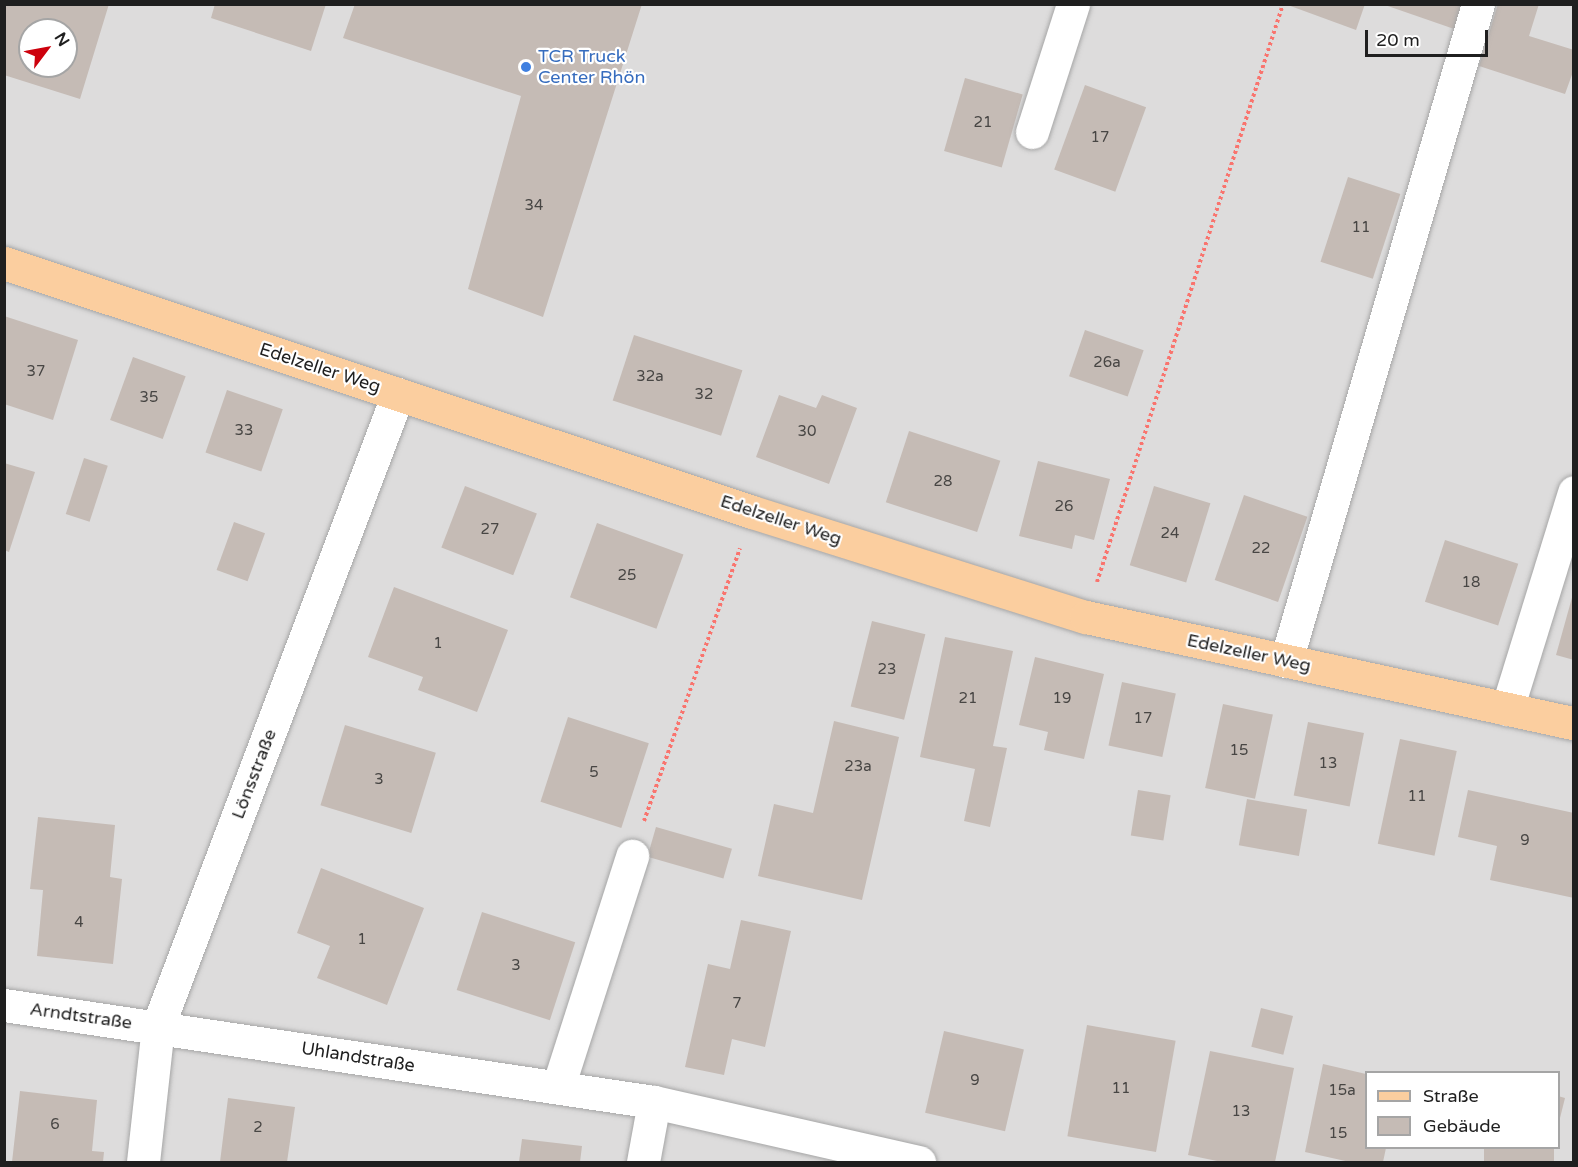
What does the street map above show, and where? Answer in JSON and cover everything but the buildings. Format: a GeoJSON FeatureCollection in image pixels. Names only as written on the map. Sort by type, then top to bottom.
{"type":"FeatureCollection","features":[{"type":"Feature","properties":{"kind":"main road","name":"Edelzeller Weg"},"geometry":{"type":"LineString","coordinates":[[4,263],[752,512],[1086,617],[1574,723]]}},
{"type":"Feature","properties":{"kind":"street"},"geometry":{"type":"LineString","coordinates":[[1032,132],[1073,4]]}},
{"type":"Feature","properties":{"kind":"street"},"geometry":{"type":"LineString","coordinates":[[1286,661],[1478,4]]}},
{"type":"Feature","properties":{"kind":"street","name":"Lönsstraße"},"geometry":{"type":"LineString","coordinates":[[143,1162],[158,1026],[398,394]]}},
{"type":"Feature","properties":{"kind":"street"},"geometry":{"type":"LineString","coordinates":[[1508,709],[1574,492]]}},
{"type":"Feature","properties":{"kind":"street"},"geometry":{"type":"LineString","coordinates":[[558,1087],[632,856]]}},
{"type":"Feature","properties":{"kind":"street","name":"Arndtstraße"},"geometry":{"type":"LineString","coordinates":[[4,1005],[158,1026]]}},
{"type":"Feature","properties":{"kind":"street","name":"Uhlandstraße"},"geometry":{"type":"LineString","coordinates":[[158,1026],[654,1102],[919,1162]]}},
{"type":"Feature","properties":{"kind":"street"},"geometry":{"type":"LineString","coordinates":[[643,1162],[654,1102]]}},
{"type":"Feature","properties":{"kind":"path"},"geometry":{"type":"LineString","coordinates":[[1086,617],[1283,4]]}},
{"type":"Feature","properties":{"kind":"path"},"geometry":{"type":"LineString","coordinates":[[632,856],[752,512]]}},
{"type":"Feature","properties":{"kind":"shaded area"},"geometry":{"type":"Polygon","coordinates":[[[5,5],[1573,5],[1573,1162],[5,1162],[5,5]]]}},
{"type":"Feature","properties":{"kind":"place","name":"TCR Truck Center Rhön"},"geometry":{"type":"Point","coordinates":[526,67]}}]}
